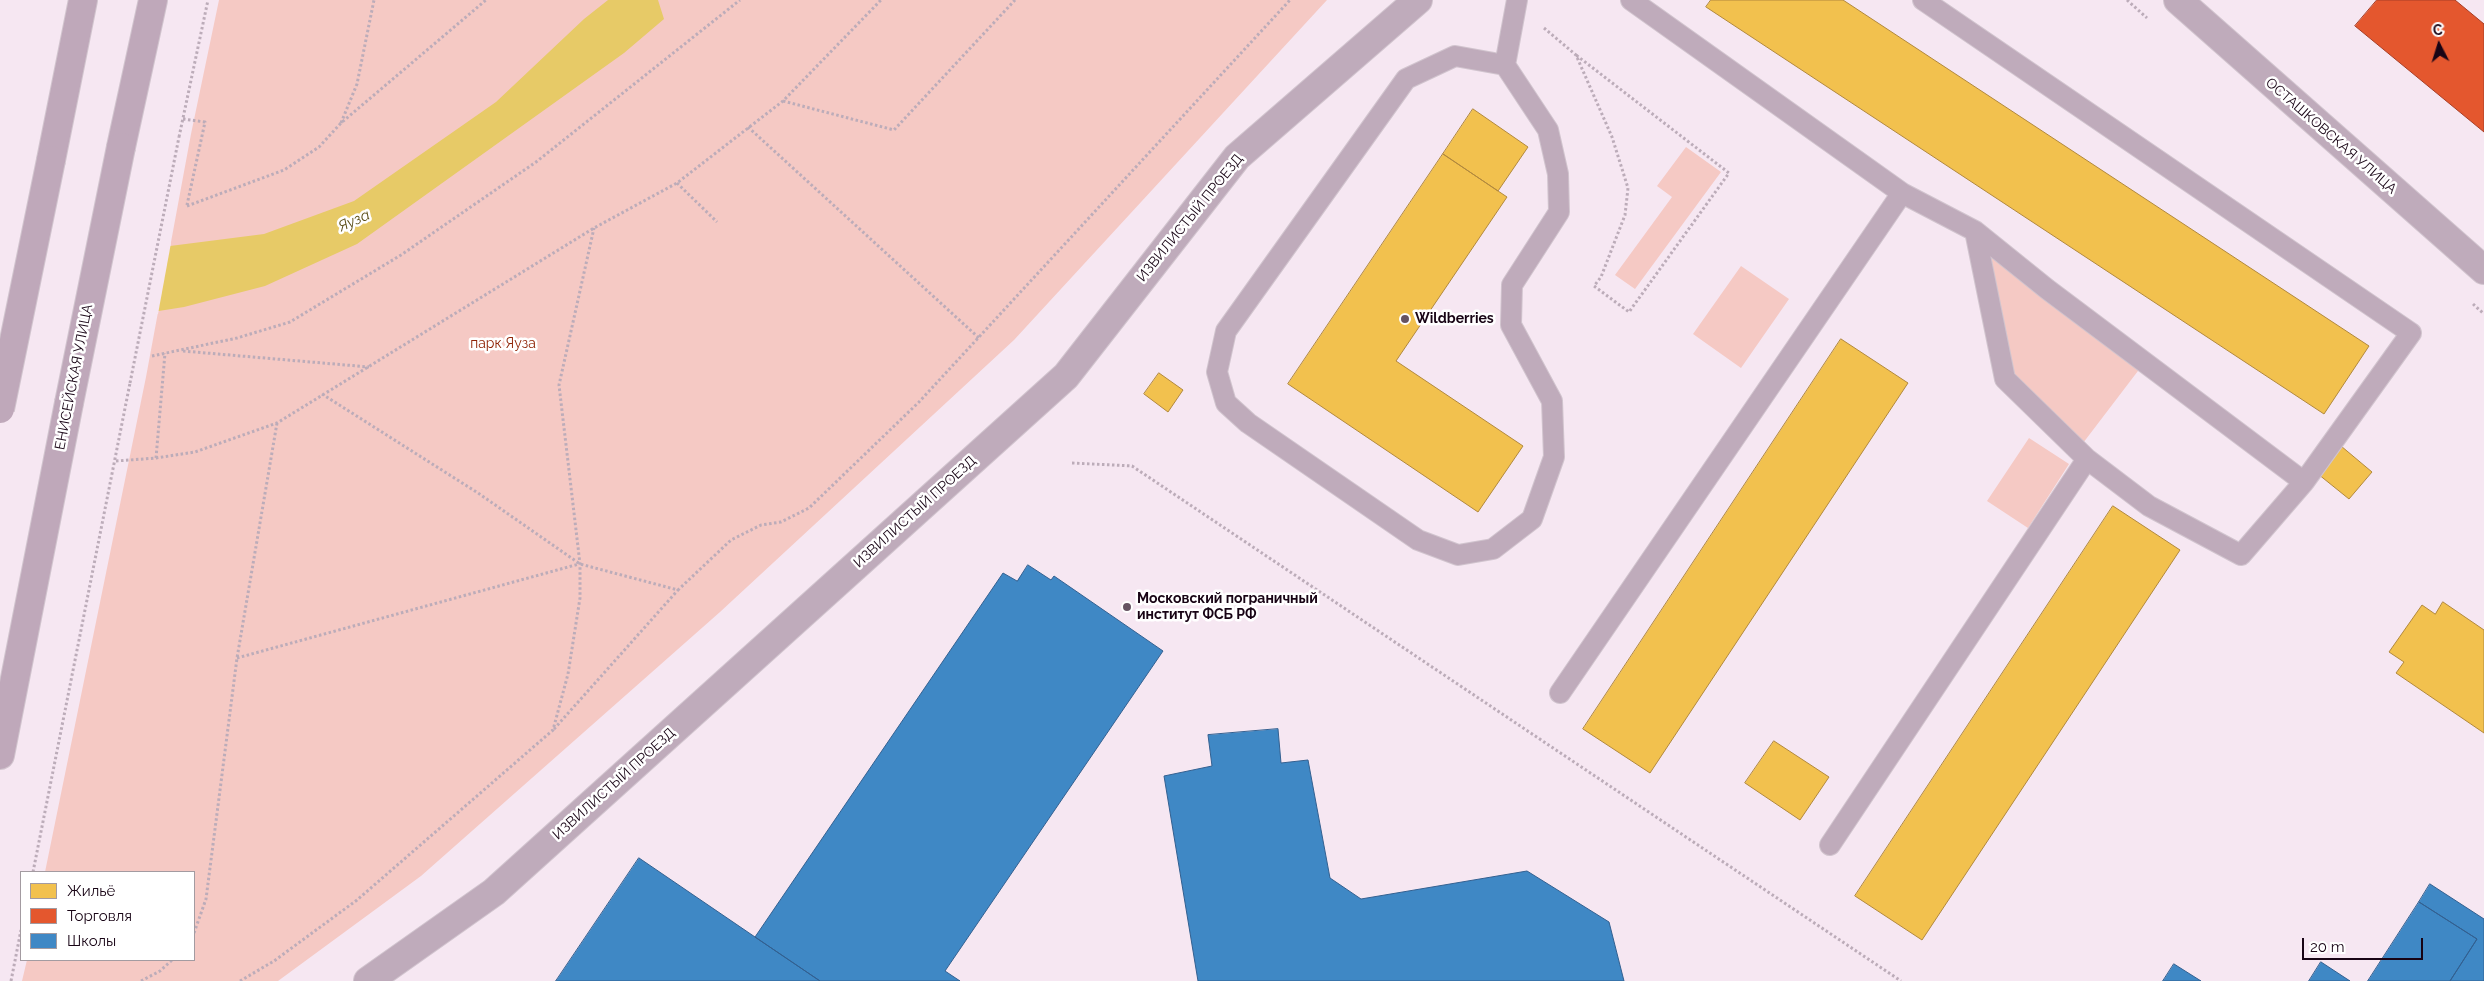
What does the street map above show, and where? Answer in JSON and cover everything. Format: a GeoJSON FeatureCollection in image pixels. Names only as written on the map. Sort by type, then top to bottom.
{"type":"FeatureCollection","features":[{"type":"Feature","properties":{"kind":"main road"},"geometry":{"type":"LineString","coordinates":[[0,409],[83,0]]}},
{"type":"Feature","properties":{"kind":"main road","name":"ЕНИСЕЙСКАЯ УЛИЦА"},"geometry":{"type":"LineString","coordinates":[[0,755],[69,403],[153,0]]}},
{"type":"Feature","properties":{"kind":"street","name":"ИЗВИЛИСТЫЙ ПРОЕЗД"},"geometry":{"type":"LineString","coordinates":[[368,981],[494,892],[1066,376],[1237,157],[1418,0]]}},
{"type":"Feature","properties":{"kind":"street","name":"ОСТАШКОВСКАЯ УЛИЦА"},"geometry":{"type":"LineString","coordinates":[[2178,0],[2484,270]]}},
{"type":"Feature","properties":{"kind":"lane"},"geometry":{"type":"LineString","coordinates":[[1631,0],[1902,193],[1975,231],[2047,289],[2304,482]]}},
{"type":"Feature","properties":{"kind":"lane"},"geometry":{"type":"LineString","coordinates":[[1923,0],[2410,333],[2304,482],[2241,555],[2149,506],[2087,459],[2005,379],[1975,231]]}},
{"type":"Feature","properties":{"kind":"lane"},"geometry":{"type":"LineString","coordinates":[[1505,65],[1455,56],[1406,79],[1226,331],[1217,372],[1226,403],[1248,423],[1418,540],[1458,555],[1493,549],[1532,520],[1554,457],[1552,401],[1511,325],[1512,285],[1559,212],[1558,174],[1548,130],[1505,65],[1516,2]]}},
{"type":"Feature","properties":{"kind":"lane"},"geometry":{"type":"LineString","coordinates":[[1560,693],[1902,193]]}},
{"type":"Feature","properties":{"kind":"lane"},"geometry":{"type":"LineString","coordinates":[[1830,845],[2087,459]]}},
{"type":"Feature","properties":{"kind":"path"},"geometry":{"type":"LineString","coordinates":[[33,871],[116,461],[178,137],[208,0]]}},
{"type":"Feature","properties":{"kind":"path"},"geometry":{"type":"LineString","coordinates":[[341,123],[357,84],[374,0]]}},
{"type":"Feature","properties":{"kind":"path"},"geometry":{"type":"LineString","coordinates":[[183,119],[205,122],[187,206],[284,170],[319,147],[341,123],[486,0]]}},
{"type":"Feature","properties":{"kind":"path"},"geometry":{"type":"LineString","coordinates":[[152,356],[237,338],[290,322],[401,255],[536,162],[740,0]]}},
{"type":"Feature","properties":{"kind":"path"},"geometry":{"type":"LineString","coordinates":[[116,461],[156,458],[195,452],[277,423],[594,228],[676,183],[783,101],[881,0]]}},
{"type":"Feature","properties":{"kind":"path"},"geometry":{"type":"LineString","coordinates":[[783,101],[894,130],[1015,0]]}},
{"type":"Feature","properties":{"kind":"path"},"geometry":{"type":"LineString","coordinates":[[240,981],[274,961],[357,900],[553,730],[678,590],[731,540],[761,525],[781,522],[809,508],[919,402],[1290,0]]}},
{"type":"Feature","properties":{"kind":"path"},"geometry":{"type":"LineString","coordinates":[[1516,2],[1576,55],[1729,172],[1629,312],[1594,286],[1601,277],[1625,215],[1628,188],[1612,137],[1576,55]]}},
{"type":"Feature","properties":{"kind":"path"},"geometry":{"type":"LineString","coordinates":[[748,127],[978,338]]}},
{"type":"Feature","properties":{"kind":"path"},"geometry":{"type":"LineString","coordinates":[[676,183],[717,222]]}},
{"type":"Feature","properties":{"kind":"path"},"geometry":{"type":"LineString","coordinates":[[553,730],[568,674],[580,598],[580,564],[559,384],[594,228]]}},
{"type":"Feature","properties":{"kind":"path"},"geometry":{"type":"LineString","coordinates":[[180,351],[370,367]]}},
{"type":"Feature","properties":{"kind":"path"},"geometry":{"type":"LineString","coordinates":[[156,458],[165,353]]}},
{"type":"Feature","properties":{"kind":"path"},"geometry":{"type":"LineString","coordinates":[[322,394],[478,493],[580,564],[678,590]]}},
{"type":"Feature","properties":{"kind":"path"},"geometry":{"type":"LineString","coordinates":[[195,930],[206,900],[237,658],[277,423]]}},
{"type":"Feature","properties":{"kind":"path"},"geometry":{"type":"LineString","coordinates":[[1072,463],[1132,466],[1901,981]]}},
{"type":"Feature","properties":{"kind":"path"},"geometry":{"type":"LineString","coordinates":[[237,658],[580,564]]}},
{"type":"Feature","properties":{"kind":"path"},"geometry":{"type":"LineString","coordinates":[[11,981],[20,935]]}},
{"type":"Feature","properties":{"kind":"path"},"geometry":{"type":"LineString","coordinates":[[141,981],[160,971],[171,961]]}},
{"type":"Feature","properties":{"kind":"green space","name":"парк Яуза"},"geometry":{"type":"Polygon","coordinates":[[[219,0],[1327,0],[1014,340],[720,612],[421,876],[278,981],[22,981],[27,961],[195,961],[195,871],[45,871],[146,377],[191,134],[219,0]]]}},
{"type":"Feature","properties":{"kind":"green space"},"geometry":{"type":"Polygon","coordinates":[[[1686,147],[1721,172],[1635,289],[1615,275],[1672,197],[1657,186],[1686,147]]]}},
{"type":"Feature","properties":{"kind":"green space"},"geometry":{"type":"Polygon","coordinates":[[[1980,240],[2141,367],[2080,447],[2007,376],[1980,240]]]}},
{"type":"Feature","properties":{"kind":"green space"},"geometry":{"type":"Polygon","coordinates":[[[1741,266],[1789,299],[1741,368],[1693,334],[1741,266]]]}},
{"type":"Feature","properties":{"kind":"green space"},"geometry":{"type":"Polygon","coordinates":[[[2029,438],[2069,464],[2028,528],[1987,501],[2029,438]]]}},
{"type":"Feature","properties":{"kind":"water","name":"Яуза"},"geometry":{"type":"Polygon","coordinates":[[[608,0],[658,0],[664,19],[624,53],[357,244],[265,286],[184,307],[0,336],[170,246],[264,234],[354,201],[496,102],[584,19],[608,0]]]}},
{"type":"Feature","properties":{"kind":"pier"},"geometry":{"type":"Polygon","coordinates":[[[171,243],[158,314],[0,338],[0,275],[171,243]]]}},
{"type":"Feature","properties":{"kind":"building: Жильё"},"geometry":{"type":"Polygon","coordinates":[[[1711,0],[1843,0],[2369,346],[2324,414],[1706,7],[1711,0]]]}},
{"type":"Feature","properties":{"kind":"building: Жильё"},"geometry":{"type":"Polygon","coordinates":[[[1473,109],[1528,147],[1498,191],[1443,154],[1473,109]]]}},
{"type":"Feature","properties":{"kind":"building: Жильё"},"geometry":{"type":"Polygon","coordinates":[[[1443,154],[1507,197],[1396,361],[1523,446],[1478,512],[1288,384],[1443,154]]]}},
{"type":"Feature","properties":{"kind":"building: Жильё"},"geometry":{"type":"Polygon","coordinates":[[[1841,339],[1908,383],[1650,773],[1583,729],[1841,339]]]}},
{"type":"Feature","properties":{"kind":"building: Жильё"},"geometry":{"type":"Polygon","coordinates":[[[1159,373],[1183,390],[1168,412],[1144,394],[1159,373]]]}},
{"type":"Feature","properties":{"kind":"building: Жильё"},"geometry":{"type":"Polygon","coordinates":[[[2341,446],[2372,472],[2349,499],[2318,474],[2341,446]]]}},
{"type":"Feature","properties":{"kind":"building: Жильё"},"geometry":{"type":"Polygon","coordinates":[[[2113,506],[2180,550],[1922,940],[1855,896],[2113,506]]]}},
{"type":"Feature","properties":{"kind":"building: Жильё"},"geometry":{"type":"Polygon","coordinates":[[[2443,602],[2484,630],[2484,733],[2396,673],[2404,662],[2389,652],[2422,605],[2435,614],[2443,602]]]}},
{"type":"Feature","properties":{"kind":"building: Жильё"},"geometry":{"type":"Polygon","coordinates":[[[1774,741],[1829,777],[1800,820],[1745,783],[1774,741]]]}},
{"type":"Feature","properties":{"kind":"building: Торговля"},"geometry":{"type":"Polygon","coordinates":[[[2377,0],[2455,0],[2484,24],[2484,132],[2355,26],[2377,0]]]}},
{"type":"Feature","properties":{"kind":"building: Школы"},"geometry":{"type":"Polygon","coordinates":[[[1028,565],[1051,580],[1054,576],[1163,651],[945,971],[960,981],[820,981],[755,937],[1003,573],[1017,581],[1028,565]]]}},
{"type":"Feature","properties":{"kind":"building: Школы"},"geometry":{"type":"Polygon","coordinates":[[[1278,729],[1281,763],[1308,760],[1330,878],[1361,899],[1527,871],[1609,922],[1624,981],[1198,981],[1164,776],[1212,766],[1208,735],[1278,729]]]}},
{"type":"Feature","properties":{"kind":"building: Школы"},"geometry":{"type":"Polygon","coordinates":[[[639,858],[755,937],[820,981],[556,981],[639,858]]]}},
{"type":"Feature","properties":{"kind":"building: Школы"},"geometry":{"type":"Polygon","coordinates":[[[2430,884],[2484,919],[2484,981],[2450,981],[2477,939],[2419,902],[2430,884]]]}},
{"type":"Feature","properties":{"kind":"building: Школы"},"geometry":{"type":"Polygon","coordinates":[[[2419,902],[2477,939],[2450,981],[2368,981],[2419,902]]]}},
{"type":"Feature","properties":{"kind":"building: Школы"},"geometry":{"type":"Polygon","coordinates":[[[2321,962],[2350,981],[2309,981],[2321,962]]]}},
{"type":"Feature","properties":{"kind":"building: Школы"},"geometry":{"type":"Polygon","coordinates":[[[2174,964],[2201,981],[2163,981],[2174,964]]]}},
{"type":"Feature","properties":{"kind":"place","name":"Wildberries"},"geometry":{"type":"Point","coordinates":[1405,319]}},
{"type":"Feature","properties":{"kind":"place","name":"Московский пограничный институт ФСБ РФ"},"geometry":{"type":"Point","coordinates":[1127,607]}}]}
